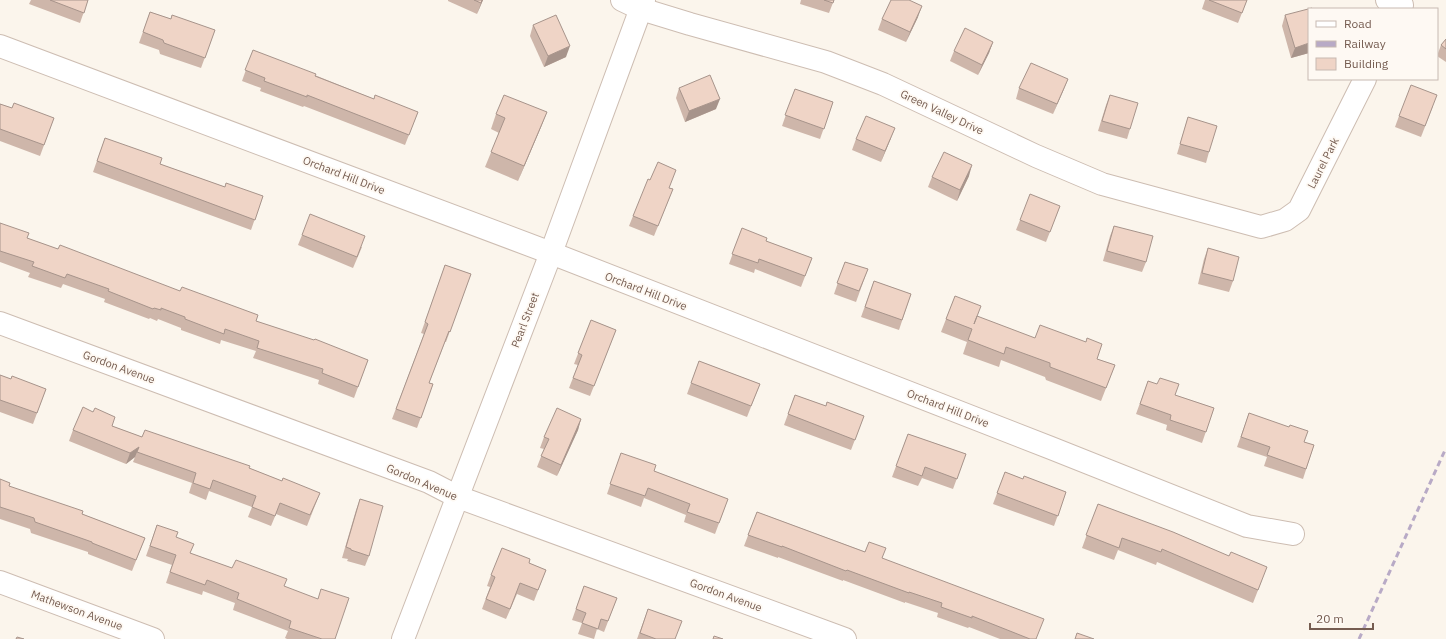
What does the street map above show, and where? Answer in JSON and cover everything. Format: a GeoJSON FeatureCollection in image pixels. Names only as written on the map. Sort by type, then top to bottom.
{"type":"FeatureCollection","features":[{"type":"Feature","properties":{"kind":"street","name":"Green Valley Drive"},"geometry":{"type":"LineString","coordinates":[[636,3],[690,24],[826,62],[883,84],[1036,156],[1102,184],[1261,227]]}},
{"type":"Feature","properties":{"kind":"street","name":"Pearl Street"},"geometry":{"type":"LineString","coordinates":[[404,639],[551,253],[636,3]]}},
{"type":"Feature","properties":{"kind":"street","name":"Orchard Hill Drive"},"geometry":{"type":"LineString","coordinates":[[0,46],[551,253],[1247,526],[1293,534]]}},
{"type":"Feature","properties":{"kind":"street","name":"Laurel Park"},"geometry":{"type":"LineString","coordinates":[[1261,227],[1285,220],[1299,210],[1364,80]]}},
{"type":"Feature","properties":{"kind":"street","name":"Gordon Avenue"},"geometry":{"type":"LineString","coordinates":[[0,323],[428,482],[458,497],[846,639]]}},
{"type":"Feature","properties":{"kind":"street","name":"Mathewson Avenue"},"geometry":{"type":"LineString","coordinates":[[0,582],[153,639]]}},
{"type":"Feature","properties":{"kind":"building"},"geometry":{"type":"Polygon","coordinates":[[[50,0],[88,0],[84,13],[50,0]]]}},
{"type":"Feature","properties":{"kind":"building"},"geometry":{"type":"Polygon","coordinates":[[[474,0],[482,0],[481,3],[474,0]]]}},
{"type":"Feature","properties":{"kind":"building"},"geometry":{"type":"Polygon","coordinates":[[[824,0],[834,0],[833,3],[824,0]]]}},
{"type":"Feature","properties":{"kind":"building"},"geometry":{"type":"Polygon","coordinates":[[[891,0],[909,0],[922,6],[910,32],[882,19],[891,0]]]}},
{"type":"Feature","properties":{"kind":"building"},"geometry":{"type":"Polygon","coordinates":[[[1209,0],[1247,0],[1242,13],[1209,0]]]}},
{"type":"Feature","properties":{"kind":"building"},"geometry":{"type":"Polygon","coordinates":[[[1308,9],[1308,43],[1295,48],[1285,15],[1308,9]]]}},
{"type":"Feature","properties":{"kind":"building"},"geometry":{"type":"Polygon","coordinates":[[[150,12],[171,19],[172,15],[215,30],[205,58],[164,43],[163,40],[143,32],[150,12]]]}},
{"type":"Feature","properties":{"kind":"building"},"geometry":{"type":"Polygon","coordinates":[[[556,15],[570,46],[548,56],[533,25],[556,15]]]}},
{"type":"Feature","properties":{"kind":"building"},"geometry":{"type":"Polygon","coordinates":[[[965,28],[993,42],[982,65],[954,51],[965,28]]]}},
{"type":"Feature","properties":{"kind":"building"},"geometry":{"type":"Polygon","coordinates":[[[1446,39],[1446,49],[1441,45],[1446,39]]]}},
{"type":"Feature","properties":{"kind":"building"},"geometry":{"type":"Polygon","coordinates":[[[253,50],[316,74],[315,76],[374,99],[375,95],[418,112],[409,135],[307,95],[307,97],[264,81],[265,78],[245,70],[253,50]]]}},
{"type":"Feature","properties":{"kind":"building"},"geometry":{"type":"Polygon","coordinates":[[[1031,63],[1068,79],[1057,104],[1019,88],[1031,63]]]}},
{"type":"Feature","properties":{"kind":"building"},"geometry":{"type":"Polygon","coordinates":[[[710,75],[720,99],[689,111],[679,88],[710,75]]]}},
{"type":"Feature","properties":{"kind":"building"},"geometry":{"type":"Polygon","coordinates":[[[1411,85],[1437,95],[1425,126],[1399,116],[1411,85]]]}},
{"type":"Feature","properties":{"kind":"building"},"geometry":{"type":"Polygon","coordinates":[[[795,89],[833,102],[824,129],[785,115],[795,89]]]}},
{"type":"Feature","properties":{"kind":"building"},"geometry":{"type":"Polygon","coordinates":[[[504,95],[547,112],[524,166],[491,152],[505,118],[496,114],[504,95]]]}},
{"type":"Feature","properties":{"kind":"building"},"geometry":{"type":"Polygon","coordinates":[[[1110,95],[1138,103],[1130,129],[1102,121],[1110,95]]]}},
{"type":"Feature","properties":{"kind":"building"},"geometry":{"type":"Polygon","coordinates":[[[14,103],[54,118],[44,145],[0,129],[0,104],[12,108],[14,103]]]}},
{"type":"Feature","properties":{"kind":"building"},"geometry":{"type":"Polygon","coordinates":[[[866,116],[895,128],[885,151],[856,139],[866,116]]]}},
{"type":"Feature","properties":{"kind":"building"},"geometry":{"type":"Polygon","coordinates":[[[1188,117],[1217,126],[1209,152],[1180,144],[1188,117]]]}},
{"type":"Feature","properties":{"kind":"building"},"geometry":{"type":"Polygon","coordinates":[[[105,138],[162,158],[160,164],[225,187],[226,183],[263,196],[255,220],[97,161],[105,138]]]}},
{"type":"Feature","properties":{"kind":"building"},"geometry":{"type":"Polygon","coordinates":[[[944,152],[972,165],[960,190],[932,177],[944,152]]]}},
{"type":"Feature","properties":{"kind":"building"},"geometry":{"type":"Polygon","coordinates":[[[658,162],[676,170],[669,188],[673,189],[658,226],[633,216],[648,179],[650,180],[658,162]]]}},
{"type":"Feature","properties":{"kind":"building"},"geometry":{"type":"Polygon","coordinates":[[[1030,194],[1060,206],[1050,232],[1020,220],[1030,194]]]}},
{"type":"Feature","properties":{"kind":"building"},"geometry":{"type":"Polygon","coordinates":[[[310,214],[365,236],[357,257],[302,235],[310,214]]]}},
{"type":"Feature","properties":{"kind":"building"},"geometry":{"type":"Polygon","coordinates":[[[0,223],[29,233],[27,238],[58,249],[60,245],[180,291],[182,287],[258,315],[256,321],[314,340],[315,339],[368,360],[358,387],[322,373],[323,369],[257,348],[259,341],[225,329],[224,334],[161,308],[161,310],[153,309],[108,291],[109,289],[67,274],[65,278],[32,266],[34,262],[0,251],[0,223]]]}},
{"type":"Feature","properties":{"kind":"building"},"geometry":{"type":"Polygon","coordinates":[[[1114,226],[1153,236],[1146,262],[1107,251],[1114,226]]]}},
{"type":"Feature","properties":{"kind":"building"},"geometry":{"type":"Polygon","coordinates":[[[742,228],[767,238],[766,241],[812,258],[805,276],[759,259],[758,263],[732,254],[742,228]]]}},
{"type":"Feature","properties":{"kind":"building"},"geometry":{"type":"Polygon","coordinates":[[[1208,248],[1239,257],[1233,281],[1202,273],[1208,248]]]}},
{"type":"Feature","properties":{"kind":"building"},"geometry":{"type":"Polygon","coordinates":[[[845,262],[868,269],[859,291],[837,283],[845,262]]]}},
{"type":"Feature","properties":{"kind":"building"},"geometry":{"type":"Polygon","coordinates":[[[445,265],[471,274],[450,332],[449,331],[429,383],[433,384],[421,418],[396,409],[428,324],[425,322],[445,265]]]}},
{"type":"Feature","properties":{"kind":"building"},"geometry":{"type":"Polygon","coordinates":[[[874,281],[911,294],[902,320],[865,307],[874,281]]]}},
{"type":"Feature","properties":{"kind":"building"},"geometry":{"type":"Polygon","coordinates":[[[955,296],[981,306],[977,316],[1035,338],[1040,325],[1086,342],[1087,338],[1102,344],[1097,359],[1115,365],[1106,388],[1050,367],[1050,363],[1006,347],[1004,354],[968,340],[972,329],[946,319],[955,296]]]}},
{"type":"Feature","properties":{"kind":"building"},"geometry":{"type":"Polygon","coordinates":[[[591,320],[616,330],[594,386],[573,378],[582,355],[578,353],[591,320]]]}},
{"type":"Feature","properties":{"kind":"building"},"geometry":{"type":"Polygon","coordinates":[[[699,361],[760,384],[751,406],[691,383],[699,361]]]}},
{"type":"Feature","properties":{"kind":"building"},"geometry":{"type":"Polygon","coordinates":[[[0,375],[11,379],[12,376],[46,389],[37,413],[0,400],[0,375]]]}},
{"type":"Feature","properties":{"kind":"building"},"geometry":{"type":"Polygon","coordinates":[[[1160,378],[1179,384],[1175,395],[1214,408],[1206,432],[1170,420],[1171,415],[1140,404],[1148,381],[1157,384],[1160,378]]]}},
{"type":"Feature","properties":{"kind":"building"},"geometry":{"type":"Polygon","coordinates":[[[795,395],[826,406],[827,402],[864,416],[855,440],[788,414],[795,395]]]}},
{"type":"Feature","properties":{"kind":"building"},"geometry":{"type":"Polygon","coordinates":[[[83,407],[93,412],[95,408],[115,417],[112,426],[142,437],[145,430],[250,466],[249,468],[282,481],[283,478],[320,493],[310,515],[280,503],[275,516],[252,507],[256,496],[213,480],[210,489],[193,483],[196,473],[137,452],[139,447],[130,453],[73,430],[83,407]]]}},
{"type":"Feature","properties":{"kind":"building"},"geometry":{"type":"Polygon","coordinates":[[[557,408],[581,419],[561,465],[541,456],[549,439],[544,437],[557,408]]]}},
{"type":"Feature","properties":{"kind":"building"},"geometry":{"type":"Polygon","coordinates":[[[1249,413],[1289,427],[1290,425],[1308,431],[1304,442],[1314,445],[1306,469],[1267,455],[1270,447],[1241,437],[1249,413]]]}},
{"type":"Feature","properties":{"kind":"building"},"geometry":{"type":"Polygon","coordinates":[[[908,434],[966,454],[957,479],[925,467],[922,476],[896,466],[908,434]]]}},
{"type":"Feature","properties":{"kind":"building"},"geometry":{"type":"Polygon","coordinates":[[[621,453],[656,465],[654,471],[728,499],[719,523],[687,512],[690,504],[648,488],[645,496],[610,484],[621,453]]]}},
{"type":"Feature","properties":{"kind":"building"},"geometry":{"type":"Polygon","coordinates":[[[1005,472],[1023,479],[1024,476],[1066,492],[1058,516],[997,493],[1005,472]]]}},
{"type":"Feature","properties":{"kind":"building"},"geometry":{"type":"Polygon","coordinates":[[[0,479],[10,483],[9,486],[83,511],[82,514],[145,538],[136,560],[92,542],[35,522],[34,518],[0,507],[0,479]]]}},
{"type":"Feature","properties":{"kind":"building"},"geometry":{"type":"Polygon","coordinates":[[[360,499],[383,506],[369,556],[346,547],[360,499]]]}},
{"type":"Feature","properties":{"kind":"building"},"geometry":{"type":"Polygon","coordinates":[[[1098,504],[1173,532],[1229,556],[1231,552],[1267,567],[1258,590],[1162,549],[1161,552],[1122,538],[1119,548],[1086,535],[1098,504]]]}},
{"type":"Feature","properties":{"kind":"building"},"geometry":{"type":"Polygon","coordinates":[[[757,512],[865,552],[869,542],[886,548],[882,558],[1044,619],[1036,639],[1030,639],[972,616],[972,618],[941,607],[942,603],[909,593],[847,570],[846,571],[782,546],[748,535],[757,512]]]}},
{"type":"Feature","properties":{"kind":"building"},"geometry":{"type":"Polygon","coordinates":[[[157,525],[178,532],[176,537],[194,544],[190,553],[232,568],[236,560],[287,579],[284,586],[318,599],[321,589],[349,598],[335,639],[322,639],[289,628],[291,621],[237,599],[239,593],[207,580],[205,585],[170,572],[176,555],[150,546],[157,525]]]}},
{"type":"Feature","properties":{"kind":"building"},"geometry":{"type":"Polygon","coordinates":[[[502,548],[530,559],[529,563],[546,570],[538,590],[520,583],[510,609],[486,599],[495,577],[491,575],[502,548]]]}},
{"type":"Feature","properties":{"kind":"building"},"geometry":{"type":"Polygon","coordinates":[[[584,586],[617,598],[608,621],[601,619],[598,629],[582,623],[586,613],[576,609],[584,586]]]}},
{"type":"Feature","properties":{"kind":"building"},"geometry":{"type":"Polygon","coordinates":[[[648,609],[682,621],[675,639],[656,639],[640,633],[648,609]]]}},
{"type":"Feature","properties":{"kind":"building"},"geometry":{"type":"Polygon","coordinates":[[[1077,633],[1094,639],[1075,639],[1077,633]]]}},
{"type":"Feature","properties":{"kind":"building"},"geometry":{"type":"Polygon","coordinates":[[[714,636],[723,639],[713,639],[714,636]]]}},
{"type":"Feature","properties":{"kind":"railway"},"geometry":{"type":"LineString","coordinates":[[1359,639],[1446,448]]}}]}
